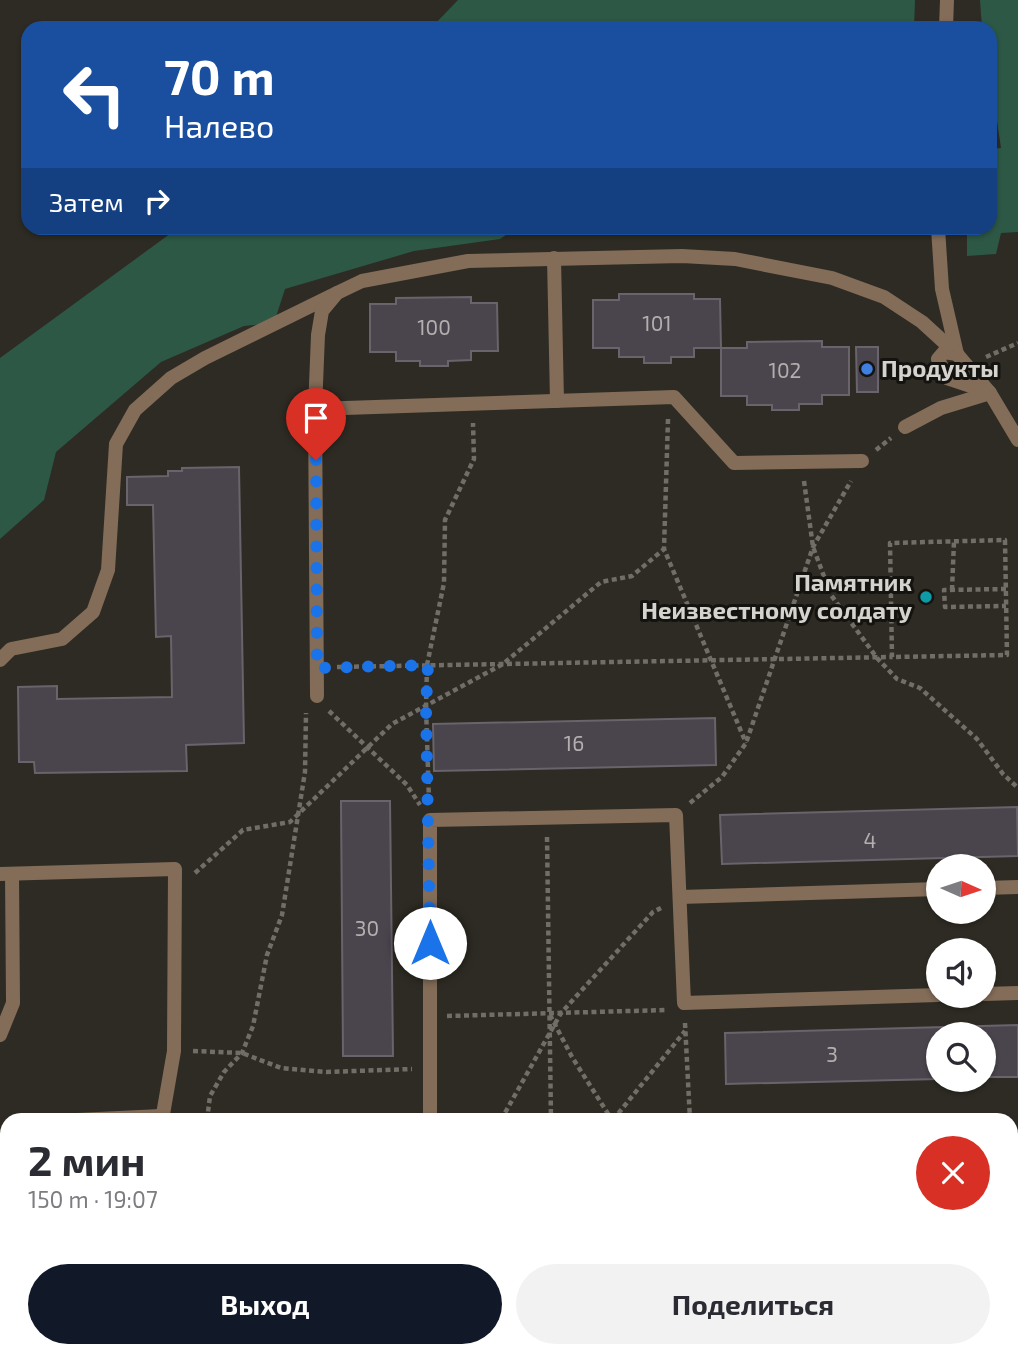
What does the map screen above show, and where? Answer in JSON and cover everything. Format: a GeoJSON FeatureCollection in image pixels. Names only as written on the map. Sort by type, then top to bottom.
{"type":"FeatureCollection","features":[{"type":"Feature","properties":{"kind":"street"},"geometry":{"type":"LineString","coordinates":[[946,21],[947,0]]}},
{"type":"Feature","properties":{"kind":"street"},"geometry":{"type":"LineString","coordinates":[[938,235],[942,289],[961,359]]}},
{"type":"Feature","properties":{"kind":"street"},"geometry":{"type":"LineString","coordinates":[[0,660],[11,649],[62,639],[93,612],[108,570],[116,444],[135,410],[171,378],[205,358],[362,281],[468,261],[682,256],[734,259],[832,278],[884,297],[922,322],[961,359],[990,393],[1018,440]]}},
{"type":"Feature","properties":{"kind":"street"},"geometry":{"type":"LineString","coordinates":[[554,258],[557,401]]}},
{"type":"Feature","properties":{"kind":"street"},"geometry":{"type":"LineString","coordinates":[[317,696],[315,408],[318,335],[322,311],[337,293]]}},
{"type":"Feature","properties":{"kind":"street"},"geometry":{"type":"LineString","coordinates":[[961,359],[944,352],[938,359],[947,378],[990,393]]}},
{"type":"Feature","properties":{"kind":"street"},"geometry":{"type":"LineString","coordinates":[[905,427],[941,408],[990,393]]}},
{"type":"Feature","properties":{"kind":"street"},"geometry":{"type":"LineString","coordinates":[[315,408],[674,397],[734,463],[862,461]]}},
{"type":"Feature","properties":{"kind":"street"},"geometry":{"type":"LineString","coordinates":[[430,1113],[430,820],[676,814],[684,1003],[926,996]]}},
{"type":"Feature","properties":{"kind":"street"},"geometry":{"type":"LineString","coordinates":[[0,1035],[13,1003],[6,874],[175,869],[174,1051],[163,1113]]}},
{"type":"Feature","properties":{"kind":"street"},"geometry":{"type":"LineString","coordinates":[[996,888],[1018,887]]}},
{"type":"Feature","properties":{"kind":"street"},"geometry":{"type":"LineString","coordinates":[[680,897],[926,889]]}},
{"type":"Feature","properties":{"kind":"street"},"geometry":{"type":"LineString","coordinates":[[996,994],[1018,993]]}},
{"type":"Feature","properties":{"kind":"path"},"geometry":{"type":"LineString","coordinates":[[961,359],[1012,348],[1018,343]]}},
{"type":"Feature","properties":{"kind":"path"},"geometry":{"type":"LineString","coordinates":[[668,397],[664,549],[746,743]]}},
{"type":"Feature","properties":{"kind":"path"},"geometry":{"type":"LineString","coordinates":[[430,820],[426,706],[428,665],[444,583],[445,520],[474,459],[472,404]]}},
{"type":"Feature","properties":{"kind":"path"},"geometry":{"type":"LineString","coordinates":[[676,814],[722,777],[746,743],[813,547],[862,461],[905,427]]}},
{"type":"Feature","properties":{"kind":"path"},"geometry":{"type":"LineString","coordinates":[[802,463],[813,547],[831,594],[877,657],[897,679],[920,688],[977,739],[1003,774],[1018,788]]}},
{"type":"Feature","properties":{"kind":"path"},"geometry":{"type":"LineString","coordinates":[[317,668],[1007,655],[1005,540],[890,542],[892,657]]}},
{"type":"Feature","properties":{"kind":"path"},"geometry":{"type":"LineString","coordinates":[[952,590],[954,541]]}},
{"type":"Feature","properties":{"kind":"path"},"geometry":{"type":"LineString","coordinates":[[175,891],[243,830],[290,822],[391,724],[503,664],[601,582],[632,576],[664,549]]}},
{"type":"Feature","properties":{"kind":"path"},"geometry":{"type":"LineString","coordinates":[[1006,589],[944,590],[945,607],[1006,606]]}},
{"type":"Feature","properties":{"kind":"path"},"geometry":{"type":"LineString","coordinates":[[208,1113],[211,1096],[224,1072],[242,1053],[253,1026],[267,955],[282,915],[305,772],[306,710],[317,696]]}},
{"type":"Feature","properties":{"kind":"path"},"geometry":{"type":"LineString","coordinates":[[332,716],[407,785],[430,820]]}},
{"type":"Feature","properties":{"kind":"path"},"geometry":{"type":"LineString","coordinates":[[547,818],[551,1113]]}},
{"type":"Feature","properties":{"kind":"path"},"geometry":{"type":"LineString","coordinates":[[505,1113],[550,1037],[561,1013],[653,912],[680,897]]}},
{"type":"Feature","properties":{"kind":"path"},"geometry":{"type":"LineString","coordinates":[[430,1017],[671,1009],[684,1003],[690,1113]]}},
{"type":"Feature","properties":{"kind":"path"},"geometry":{"type":"LineString","coordinates":[[550,1013],[572,1058],[607,1113]]}},
{"type":"Feature","properties":{"kind":"path"},"geometry":{"type":"LineString","coordinates":[[618,1113],[686,1030]]}},
{"type":"Feature","properties":{"kind":"path"},"geometry":{"type":"LineString","coordinates":[[174,1051],[242,1053],[281,1068],[326,1072],[430,1068]]}},
{"type":"Feature","properties":{"kind":"green space"},"geometry":{"type":"Polygon","coordinates":[[[458,0],[915,0],[914,21],[438,21],[458,0]]]}},
{"type":"Feature","properties":{"kind":"green space"},"geometry":{"type":"Polygon","coordinates":[[[980,0],[1018,0],[1018,232],[1001,233],[996,254],[967,256],[967,235],[997,235],[997,148],[1001,148],[997,121],[997,21],[982,21],[980,0]]]}},
{"type":"Feature","properties":{"kind":"green space"},"geometry":{"type":"Polygon","coordinates":[[[168,235],[506,235],[500,239],[414,251],[285,289],[274,323],[244,326],[161,362],[56,452],[44,500],[0,539],[0,358],[168,235]]]}},
{"type":"Feature","properties":{"kind":"building"},"geometry":{"type":"Polygon","coordinates":[[[619,294],[694,294],[694,299],[720,299],[721,348],[694,348],[694,357],[671,357],[671,363],[644,363],[644,357],[619,357],[619,348],[593,348],[593,300],[619,300],[619,294]]]}},
{"type":"Feature","properties":{"kind":"building"},"geometry":{"type":"Polygon","coordinates":[[[471,297],[471,303],[497,303],[498,351],[471,351],[471,360],[448,361],[448,366],[420,366],[420,361],[396,361],[396,352],[370,352],[370,304],[396,304],[396,298],[471,297]]]}},
{"type":"Feature","properties":{"kind":"building"},"geometry":{"type":"Polygon","coordinates":[[[822,341],[822,347],[849,347],[849,395],[822,395],[822,404],[799,404],[799,410],[772,410],[772,405],[747,405],[747,396],[721,396],[721,348],[747,348],[747,342],[822,341]]]}},
{"type":"Feature","properties":{"kind":"building","name":"Продукты"},"geometry":{"type":"Polygon","coordinates":[[[856,347],[878,347],[878,392],[857,392],[856,347]]]}},
{"type":"Feature","properties":{"kind":"building"},"geometry":{"type":"Polygon","coordinates":[[[239,467],[244,743],[186,745],[187,771],[35,773],[34,762],[19,762],[18,687],[57,686],[57,699],[172,697],[171,636],[156,637],[153,505],[127,505],[127,477],[168,476],[168,471],[182,471],[182,468],[239,467]]]}},
{"type":"Feature","properties":{"kind":"building"},"geometry":{"type":"Polygon","coordinates":[[[715,718],[716,765],[434,771],[433,724],[715,718]]]}},
{"type":"Feature","properties":{"kind":"building"},"geometry":{"type":"Polygon","coordinates":[[[341,801],[390,801],[393,1056],[343,1056],[341,801]]]}},
{"type":"Feature","properties":{"kind":"building"},"geometry":{"type":"Polygon","coordinates":[[[1017,807],[1018,856],[926,854],[926,858],[722,864],[720,815],[1017,807]]]}},
{"type":"Feature","properties":{"kind":"building"},"geometry":{"type":"Polygon","coordinates":[[[1018,1025],[1018,1077],[996,1077],[996,1026],[1018,1025]]]}},
{"type":"Feature","properties":{"kind":"building"},"geometry":{"type":"Polygon","coordinates":[[[926,1028],[926,1079],[726,1084],[725,1033],[926,1028]]]}},
{"type":"Feature","properties":{"kind":"place","name":"Продукты"},"geometry":{"type":"Point","coordinates":[867,369]}},
{"type":"Feature","properties":{"kind":"place","name":"Памятник Неизвестному солдату"},"geometry":{"type":"Point","coordinates":[926,597]}},
{"type":"Feature","properties":{"kind":"route"},"geometry":{"type":"LineString","coordinates":[[316,460],[317,668],[428,665],[426,706],[430,943]]}}]}
